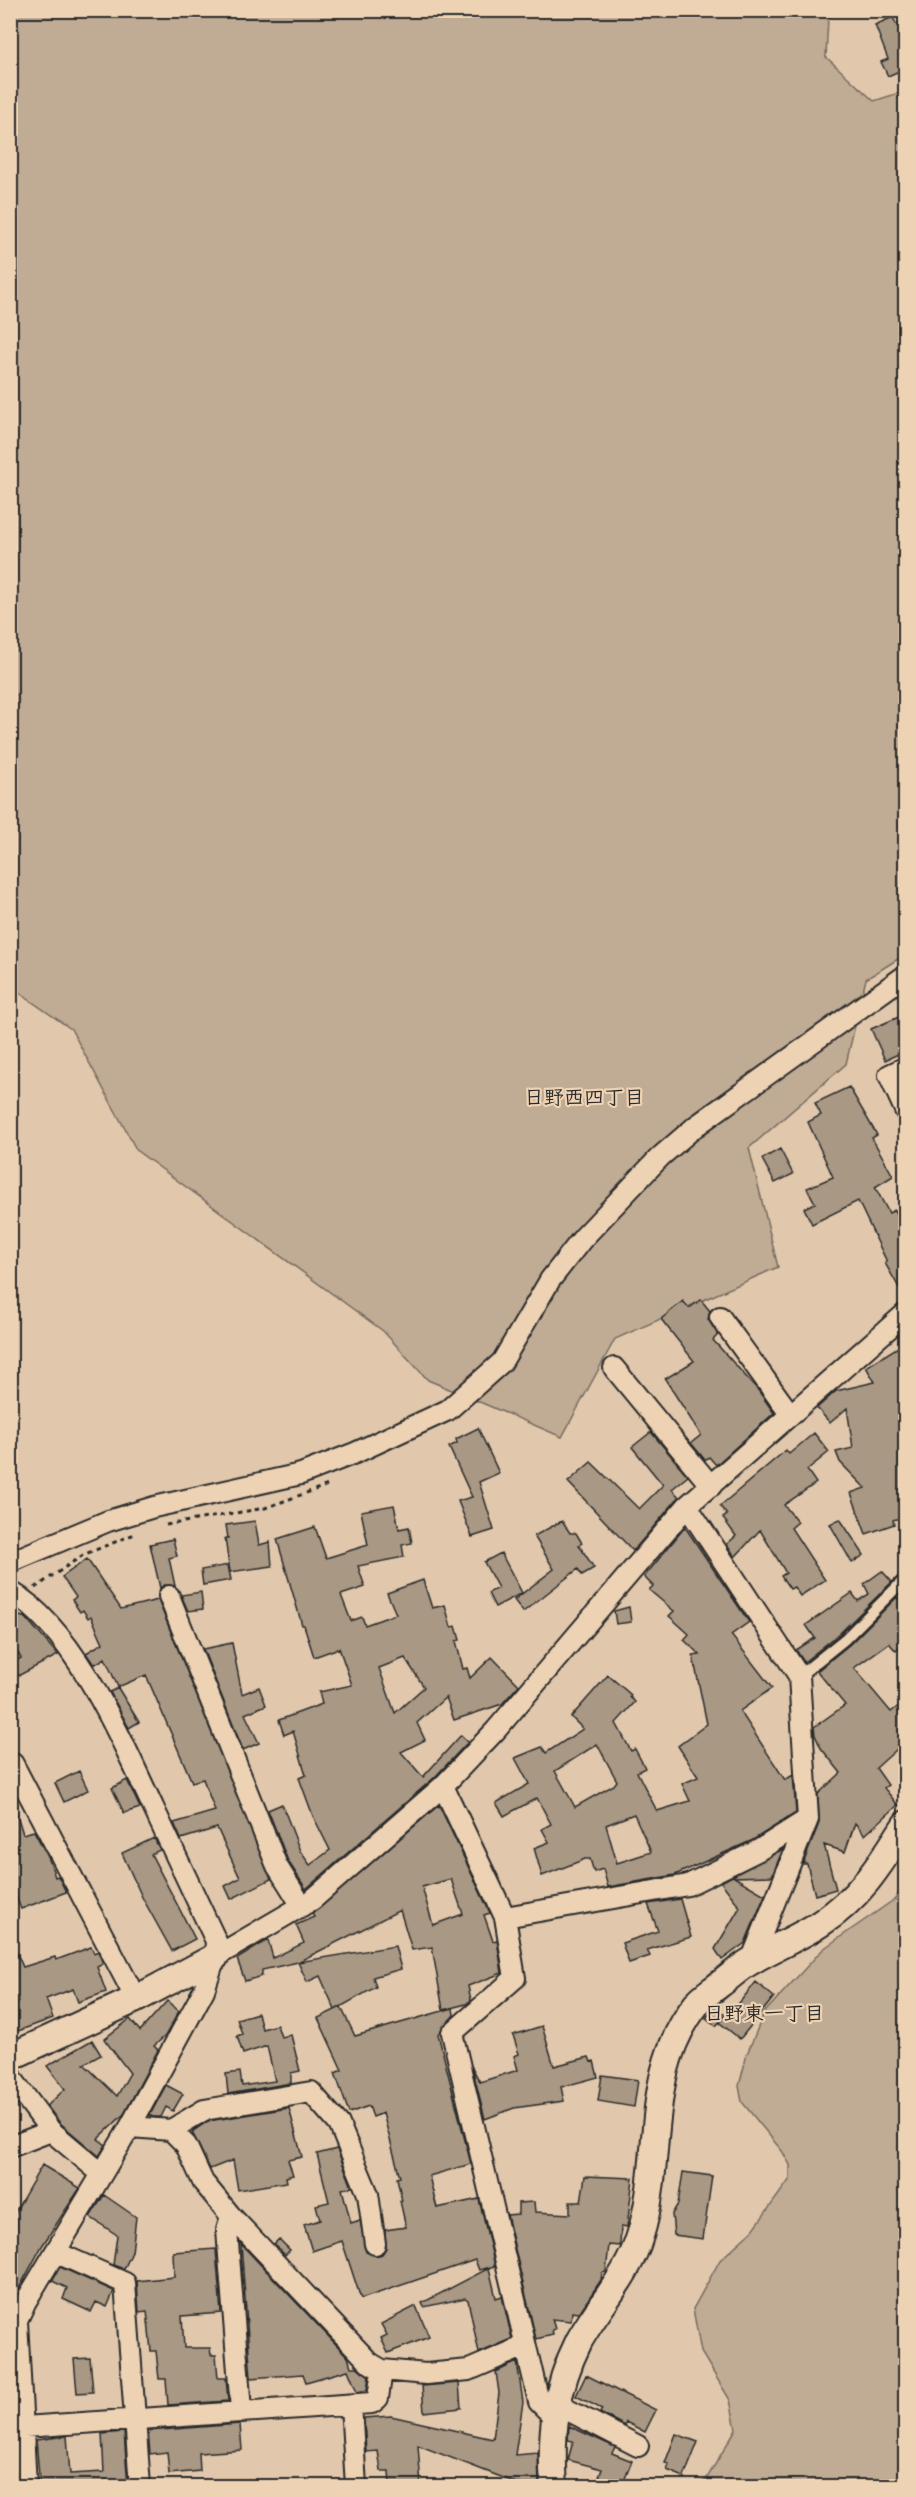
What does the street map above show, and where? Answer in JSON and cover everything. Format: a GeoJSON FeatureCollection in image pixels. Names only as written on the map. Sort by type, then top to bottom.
{"type":"FeatureCollection","features":[{"type":"Feature","properties":{"kind":"street"},"geometry":{"type":"LineString","coordinates":[[10,1562],[108,1521],[154,1507],[301,1474],[355,1453],[448,1410],[502,1362],[550,1280],[583,1238],[660,1157],[696,1126],[906,975]]}},
{"type":"Feature","properties":{"kind":"street"},"geometry":{"type":"LineString","coordinates":[[906,1067],[889,1075],[906,1112]]}},
{"type":"Feature","properties":{"kind":"street"},"geometry":{"type":"LineString","coordinates":[[720,1317],[790,1414]]}},
{"type":"Feature","properties":{"kind":"street"},"geometry":{"type":"LineString","coordinates":[[10,2057],[136,1999],[216,1958],[302,1906],[443,1786],[504,1722],[687,1506],[790,1414],[903,1319]]}},
{"type":"Feature","properties":{"kind":"street"},"geometry":{"type":"LineString","coordinates":[[614,1368],[711,1486]]}},
{"type":"Feature","properties":{"kind":"street"},"geometry":{"type":"LineString","coordinates":[[687,1506],[799,1676],[808,1819],[751,1960]]}},
{"type":"Feature","properties":{"kind":"street"},"geometry":{"type":"LineString","coordinates":[[10,1591],[21,1597],[68,1645],[123,1743],[216,1941],[216,1958],[204,1990],[130,2127],[14,2328],[16,2427],[26,2487]]}},
{"type":"Feature","properties":{"kind":"street"},"geometry":{"type":"LineString","coordinates":[[169,1596],[277,1866],[302,1906]]}},
{"type":"Feature","properties":{"kind":"street"},"geometry":{"type":"LineString","coordinates":[[10,1764],[13,1764],[136,1999]]}},
{"type":"Feature","properties":{"kind":"street"},"geometry":{"type":"LineString","coordinates":[[443,1786],[505,1917],[515,1978],[453,2032],[539,2402],[638,2446]]}},
{"type":"Feature","properties":{"kind":"street"},"geometry":{"type":"LineString","coordinates":[[505,1917],[688,1885],[759,1850],[808,1819]]}},
{"type":"Feature","properties":{"kind":"street"},"geometry":{"type":"LineString","coordinates":[[554,2487],[551,2445],[561,2382],[580,2341],[628,2268],[640,2235],[649,2202],[657,2098],[673,2042],[700,2000],[751,1960],[820,1924],[854,1899],[877,1870],[906,1824]]}},
{"type":"Feature","properties":{"kind":"street"},"geometry":{"type":"LineString","coordinates":[[10,2076],[51,2131],[102,2174]]}},
{"type":"Feature","properties":{"kind":"street"},"geometry":{"type":"LineString","coordinates":[[130,2127],[171,2130],[204,2110],[312,2092],[339,2124],[368,2194],[375,2244]]}},
{"type":"Feature","properties":{"kind":"street"},"geometry":{"type":"LineString","coordinates":[[171,2130],[186,2145],[202,2182],[231,2216],[370,2363],[382,2370],[426,2374],[469,2370],[525,2346]]}},
{"type":"Feature","properties":{"kind":"street"},"geometry":{"type":"LineString","coordinates":[[10,2147],[51,2131]]}},
{"type":"Feature","properties":{"kind":"street"},"geometry":{"type":"LineString","coordinates":[[231,2216],[227,2230],[241,2410]]}},
{"type":"Feature","properties":{"kind":"street"},"geometry":{"type":"LineString","coordinates":[[56,2252],[125,2283],[140,2487]]}},
{"type":"Feature","properties":{"kind":"street"},"geometry":{"type":"LineString","coordinates":[[16,2427],[135,2420],[241,2410],[372,2403],[378,2398],[382,2370]]}},
{"type":"Feature","properties":{"kind":"street"},"geometry":{"type":"LineString","coordinates":[[351,2405],[356,2487]]}},
{"type":"Feature","properties":{"kind":"lane"},"geometry":{"type":"LineString","coordinates":[[799,1676],[845,1639],[906,1578]]}},
{"type":"Feature","properties":{"kind":"shaded area"},"geometry":{"type":"Polygon","coordinates":[[[11,11],[838,11],[828,18],[826,57],[874,101],[905,91],[906,954],[866,979],[846,1064],[749,1148],[778,1267],[615,1339],[562,1437],[428,1380],[383,1331],[137,1151],[71,1029],[11,987],[11,11]]]}},
{"type":"Feature","properties":{"kind":"shaded area"},"geometry":{"type":"Polygon","coordinates":[[[905,1884],[905,2486],[694,2486],[706,2480],[736,2429],[730,2400],[701,2352],[693,2309],[720,2260],[753,2230],[790,2179],[790,2165],[782,2151],[742,2102],[739,2086],[747,2054],[764,2013],[823,1949],[895,1899],[905,1884]]]}},
{"type":"Feature","properties":{"kind":"building"},"geometry":{"type":"Polygon","coordinates":[[[893,17],[896,24],[906,19],[906,68],[888,76],[881,62],[888,59],[875,25],[893,17]]]}},
{"type":"Feature","properties":{"kind":"building"},"geometry":{"type":"Polygon","coordinates":[[[906,1014],[906,1038],[900,1040],[905,1051],[885,1060],[871,1029],[906,1014]]]}},
{"type":"Feature","properties":{"kind":"building"},"geometry":{"type":"Polygon","coordinates":[[[849,1087],[877,1135],[872,1138],[893,1176],[875,1187],[889,1213],[895,1210],[906,1229],[906,1300],[885,1263],[887,1262],[858,1201],[812,1224],[804,1208],[815,1203],[807,1188],[833,1177],[808,1122],[821,1115],[815,1103],[849,1087]]]}},
{"type":"Feature","properties":{"kind":"building"},"geometry":{"type":"Polygon","coordinates":[[[780,1149],[793,1174],[775,1183],[762,1159],[780,1149]]]}},
{"type":"Feature","properties":{"kind":"building"},"geometry":{"type":"Polygon","coordinates":[[[701,1300],[710,1311],[708,1319],[718,1335],[713,1340],[758,1390],[774,1413],[716,1465],[709,1457],[705,1460],[691,1443],[701,1435],[665,1379],[694,1361],[661,1319],[683,1301],[689,1308],[701,1300]]]}},
{"type":"Feature","properties":{"kind":"building"},"geometry":{"type":"Polygon","coordinates":[[[906,1342],[906,1516],[893,1520],[894,1524],[866,1534],[851,1493],[865,1488],[840,1462],[836,1452],[853,1448],[847,1408],[830,1423],[817,1408],[836,1391],[875,1382],[866,1367],[906,1342]]]}},
{"type":"Feature","properties":{"kind":"building"},"geometry":{"type":"Polygon","coordinates":[[[478,1428],[499,1473],[479,1482],[494,1530],[472,1537],[458,1501],[472,1497],[449,1447],[457,1443],[456,1439],[478,1428]]]}},
{"type":"Feature","properties":{"kind":"building"},"geometry":{"type":"Polygon","coordinates":[[[651,1432],[688,1476],[672,1489],[679,1497],[633,1551],[568,1482],[591,1462],[639,1509],[663,1485],[632,1447],[651,1432]]]}},
{"type":"Feature","properties":{"kind":"building"},"geometry":{"type":"Polygon","coordinates":[[[814,1433],[829,1452],[807,1470],[816,1483],[784,1505],[798,1522],[791,1528],[825,1580],[800,1596],[794,1587],[790,1589],[781,1576],[786,1573],[760,1530],[735,1557],[727,1544],[736,1536],[723,1518],[727,1515],[720,1506],[786,1450],[789,1454],[814,1433]]]}},
{"type":"Feature","properties":{"kind":"building"},"geometry":{"type":"Polygon","coordinates":[[[394,1505],[399,1529],[409,1527],[412,1543],[402,1545],[404,1557],[358,1566],[365,1587],[341,1595],[351,1621],[362,1617],[365,1625],[396,1614],[387,1593],[423,1580],[432,1608],[445,1605],[451,1627],[456,1626],[460,1640],[456,1641],[463,1669],[467,1668],[470,1678],[492,1657],[519,1685],[502,1704],[454,1720],[446,1697],[417,1723],[425,1740],[401,1752],[423,1777],[461,1735],[468,1742],[435,1777],[306,1889],[288,1861],[268,1810],[282,1804],[300,1851],[310,1865],[330,1850],[313,1816],[299,1778],[306,1775],[293,1731],[284,1735],[279,1720],[322,1704],[319,1692],[352,1685],[339,1648],[314,1657],[304,1625],[302,1625],[277,1539],[315,1527],[326,1558],[368,1545],[361,1511],[394,1505]],[[405,1658],[379,1668],[395,1713],[424,1687],[405,1658]]]}},
{"type":"Feature","properties":{"kind":"building"},"geometry":{"type":"Polygon","coordinates":[[[840,1519],[864,1555],[852,1563],[830,1524],[840,1519]]]}},
{"type":"Feature","properties":{"kind":"building"},"geometry":{"type":"Polygon","coordinates":[[[255,1521],[259,1545],[270,1542],[272,1566],[230,1572],[225,1538],[228,1538],[226,1525],[255,1521]]]}},
{"type":"Feature","properties":{"kind":"building"},"geometry":{"type":"Polygon","coordinates":[[[562,1521],[570,1533],[576,1533],[582,1543],[579,1545],[594,1568],[582,1575],[578,1569],[523,1612],[514,1600],[554,1569],[534,1536],[562,1521]]]}},
{"type":"Feature","properties":{"kind":"building"},"geometry":{"type":"Polygon","coordinates":[[[685,1527],[749,1622],[731,1635],[772,1688],[740,1711],[785,1780],[793,1775],[796,1813],[753,1840],[675,1875],[608,1887],[603,1869],[594,1872],[590,1859],[585,1859],[542,1876],[534,1848],[549,1842],[542,1829],[551,1824],[537,1798],[504,1816],[496,1803],[529,1784],[515,1758],[542,1747],[546,1753],[583,1729],[571,1717],[608,1675],[631,1695],[630,1697],[635,1702],[616,1723],[631,1751],[635,1749],[645,1768],[637,1772],[657,1811],[690,1801],[682,1784],[698,1777],[678,1746],[707,1724],[693,1656],[700,1655],[684,1640],[689,1634],[669,1616],[674,1611],[649,1590],[653,1586],[644,1577],[685,1527]],[[597,1744],[555,1771],[575,1807],[614,1785],[617,1781],[597,1744]],[[634,1814],[606,1825],[617,1863],[651,1852],[634,1814]]]}},
{"type":"Feature","properties":{"kind":"building"},"geometry":{"type":"Polygon","coordinates":[[[173,1539],[177,1556],[169,1558],[175,1586],[165,1585],[160,1588],[150,1544],[173,1539]]]}},
{"type":"Feature","properties":{"kind":"building"},"geometry":{"type":"Polygon","coordinates":[[[501,1553],[522,1593],[495,1607],[488,1593],[498,1588],[484,1562],[501,1553]]]}},
{"type":"Feature","properties":{"kind":"building"},"geometry":{"type":"Polygon","coordinates":[[[87,1559],[121,1609],[158,1600],[271,1879],[231,1899],[225,1886],[240,1878],[217,1828],[181,1839],[174,1823],[215,1811],[203,1779],[192,1782],[146,1675],[118,1687],[105,1658],[94,1665],[86,1653],[103,1643],[91,1616],[88,1618],[83,1610],[80,1612],[72,1600],[76,1597],[62,1577],[87,1559]]]}},
{"type":"Feature","properties":{"kind":"building"},"geometry":{"type":"Polygon","coordinates":[[[228,1565],[231,1580],[203,1585],[201,1570],[228,1565]]]}},
{"type":"Feature","properties":{"kind":"building"},"geometry":{"type":"Polygon","coordinates":[[[882,1571],[892,1582],[840,1633],[804,1662],[796,1650],[815,1638],[806,1625],[852,1593],[858,1601],[869,1594],[864,1584],[882,1571]]]}},
{"type":"Feature","properties":{"kind":"building"},"geometry":{"type":"Polygon","coordinates":[[[201,1592],[203,1609],[188,1611],[181,1595],[201,1592]]]}},
{"type":"Feature","properties":{"kind":"building"},"geometry":{"type":"Polygon","coordinates":[[[897,1597],[906,1606],[906,1643],[896,1651],[889,1643],[854,1668],[891,1712],[906,1700],[906,1741],[876,1768],[888,1785],[884,1788],[898,1805],[865,1835],[855,1823],[845,1852],[824,1845],[836,1889],[815,1895],[807,1864],[803,1864],[819,1823],[818,1794],[841,1773],[821,1748],[814,1727],[845,1705],[817,1671],[850,1644],[897,1597]]]}},
{"type":"Feature","properties":{"kind":"building"},"geometry":{"type":"Polygon","coordinates":[[[629,1607],[631,1622],[616,1624],[614,1611],[629,1607]]]}},
{"type":"Feature","properties":{"kind":"building"},"geometry":{"type":"Polygon","coordinates":[[[10,1613],[26,1618],[58,1655],[10,1680],[10,1664],[21,1658],[10,1640],[10,1613]]]}},
{"type":"Feature","properties":{"kind":"building"},"geometry":{"type":"Polygon","coordinates":[[[232,1643],[242,1694],[259,1687],[266,1705],[245,1714],[259,1743],[243,1750],[203,1649],[232,1643]]]}},
{"type":"Feature","properties":{"kind":"building"},"geometry":{"type":"Polygon","coordinates":[[[118,1688],[139,1722],[129,1728],[110,1692],[118,1688]]]}},
{"type":"Feature","properties":{"kind":"building"},"geometry":{"type":"Polygon","coordinates":[[[79,1771],[88,1790],[64,1802],[55,1783],[79,1771]]]}},
{"type":"Feature","properties":{"kind":"building"},"geometry":{"type":"Polygon","coordinates":[[[127,1780],[140,1808],[124,1813],[112,1788],[127,1780]]]}},
{"type":"Feature","properties":{"kind":"building"},"geometry":{"type":"Polygon","coordinates":[[[10,1805],[14,1805],[23,1834],[34,1831],[49,1859],[55,1877],[58,1876],[66,1892],[21,1909],[10,1881],[10,1805]]]}},
{"type":"Feature","properties":{"kind":"building"},"geometry":{"type":"Polygon","coordinates":[[[439,1805],[490,1913],[484,1915],[493,1941],[497,1940],[502,1973],[468,1986],[471,2000],[466,2004],[443,2010],[432,1947],[412,1950],[400,1910],[298,1962],[262,1970],[262,1976],[245,1981],[237,1959],[268,1940],[273,1958],[304,1943],[296,1925],[314,1917],[312,1914],[439,1805]],[[451,1879],[422,1887],[433,1925],[463,1914],[451,1879]]]}},
{"type":"Feature","properties":{"kind":"building"},"geometry":{"type":"Polygon","coordinates":[[[154,1838],[160,1850],[151,1854],[195,1939],[172,1951],[142,1897],[122,1853],[154,1838]]]}},
{"type":"Feature","properties":{"kind":"building"},"geometry":{"type":"Polygon","coordinates":[[[783,1849],[772,1876],[734,1877],[765,1895],[745,1943],[722,1960],[715,1949],[740,1907],[721,1882],[783,1849]]]}},
{"type":"Feature","properties":{"kind":"building"},"geometry":{"type":"Polygon","coordinates":[[[680,1899],[691,1937],[647,1950],[650,1956],[629,1963],[622,1943],[658,1931],[648,1904],[680,1899]]]}},
{"type":"Feature","properties":{"kind":"building"},"geometry":{"type":"Polygon","coordinates":[[[10,1938],[23,1967],[55,1957],[56,1960],[91,1947],[94,1953],[98,1951],[103,1964],[97,1967],[106,1992],[78,2002],[73,1989],[46,1999],[53,2018],[18,2031],[10,2012],[10,1938]]]}},
{"type":"Feature","properties":{"kind":"building"},"geometry":{"type":"Polygon","coordinates":[[[395,1946],[401,1969],[373,1977],[376,1987],[335,2010],[320,1976],[307,1982],[298,1962],[395,1946]]]}},
{"type":"Feature","properties":{"kind":"building"},"geometry":{"type":"Polygon","coordinates":[[[756,1982],[774,1997],[740,2039],[720,2023],[728,2011],[731,2013],[756,1982]]]}},
{"type":"Feature","properties":{"kind":"building"},"geometry":{"type":"Polygon","coordinates":[[[167,2001],[179,2011],[165,2036],[154,2046],[158,2050],[124,2114],[98,2139],[106,2145],[99,2156],[60,2123],[47,2106],[65,2089],[47,2066],[92,2040],[101,2055],[84,2064],[117,2096],[130,2073],[104,2039],[130,2019],[140,2031],[167,2001]]]}},
{"type":"Feature","properties":{"kind":"building"},"geometry":{"type":"Polygon","coordinates":[[[341,2007],[355,2036],[453,2008],[454,2015],[438,2034],[471,2164],[429,2176],[437,2208],[479,2199],[495,2266],[479,2270],[475,2260],[361,2299],[342,2241],[312,2251],[304,2225],[320,2220],[316,2205],[329,2202],[317,2154],[337,2149],[352,2187],[342,2189],[351,2223],[360,2220],[366,2252],[376,2256],[382,2254],[386,2248],[385,2230],[406,2227],[397,2178],[400,2177],[383,2113],[373,2117],[369,2106],[349,2113],[335,2073],[342,2070],[318,2018],[341,2007]]]}},
{"type":"Feature","properties":{"kind":"building"},"geometry":{"type":"Polygon","coordinates":[[[715,2007],[725,2015],[716,2026],[706,2018],[715,2007]]]}},
{"type":"Feature","properties":{"kind":"building"},"geometry":{"type":"Polygon","coordinates":[[[258,2013],[262,2029],[277,2025],[281,2037],[291,2035],[300,2071],[291,2073],[291,2083],[228,2094],[226,2074],[240,2072],[242,2086],[275,2081],[267,2046],[243,2054],[237,2036],[242,2034],[237,2019],[258,2013]]]}},
{"type":"Feature","properties":{"kind":"building"},"geometry":{"type":"Polygon","coordinates":[[[542,2026],[554,2066],[589,2057],[591,2062],[594,2061],[598,2077],[561,2087],[564,2101],[514,2108],[485,2119],[472,2067],[480,2082],[518,2070],[514,2056],[519,2054],[513,2035],[542,2026]]]}},
{"type":"Feature","properties":{"kind":"building"},"geometry":{"type":"Polygon","coordinates":[[[602,2075],[638,2080],[634,2107],[598,2101],[602,2075]]]}},
{"type":"Feature","properties":{"kind":"building"},"geometry":{"type":"Polygon","coordinates":[[[166,2085],[183,2094],[173,2111],[166,2107],[161,2117],[153,2117],[150,2115],[166,2085]]]}},
{"type":"Feature","properties":{"kind":"building"},"geometry":{"type":"Polygon","coordinates":[[[289,2108],[302,2157],[288,2160],[293,2175],[286,2177],[287,2182],[238,2190],[233,2160],[210,2169],[192,2132],[208,2121],[289,2108]]]}},
{"type":"Feature","properties":{"kind":"building"},"geometry":{"type":"Polygon","coordinates":[[[42,2165],[80,2188],[42,2246],[10,2305],[10,2221],[42,2165]]]}},
{"type":"Feature","properties":{"kind":"building"},"geometry":{"type":"Polygon","coordinates":[[[683,2172],[712,2176],[703,2239],[674,2235],[672,2214],[678,2204],[683,2172]]]}},
{"type":"Feature","properties":{"kind":"building"},"geometry":{"type":"Polygon","coordinates":[[[585,2176],[633,2178],[627,2227],[621,2226],[620,2246],[609,2245],[606,2272],[602,2273],[601,2280],[579,2313],[572,2312],[571,2321],[552,2319],[555,2329],[552,2330],[553,2335],[536,2339],[507,2215],[518,2214],[518,2203],[534,2202],[535,2212],[570,2214],[570,2202],[581,2202],[585,2176]]]}},
{"type":"Feature","properties":{"kind":"building"},"geometry":{"type":"Polygon","coordinates":[[[104,2195],[136,2217],[132,2252],[124,2269],[113,2265],[117,2235],[90,2217],[104,2195]]]}},
{"type":"Feature","properties":{"kind":"building"},"geometry":{"type":"Polygon","coordinates":[[[279,2239],[290,2250],[285,2255],[274,2244],[279,2239]]]}},
{"type":"Feature","properties":{"kind":"building"},"geometry":{"type":"Polygon","coordinates":[[[241,2244],[348,2357],[351,2367],[357,2367],[369,2376],[367,2390],[357,2392],[348,2370],[306,2382],[303,2374],[251,2378],[241,2244]]]}},
{"type":"Feature","properties":{"kind":"building"},"geometry":{"type":"Polygon","coordinates":[[[216,2249],[221,2313],[182,2316],[184,2348],[210,2348],[211,2355],[216,2355],[218,2378],[226,2378],[228,2401],[168,2405],[166,2379],[159,2379],[156,2351],[151,2351],[147,2311],[139,2312],[137,2281],[174,2277],[173,2252],[216,2249]]]}},
{"type":"Feature","properties":{"kind":"building"},"geometry":{"type":"Polygon","coordinates":[[[60,2267],[114,2291],[107,2307],[96,2302],[91,2312],[63,2299],[67,2288],[52,2281],[60,2267]]]}},
{"type":"Feature","properties":{"kind":"building"},"geometry":{"type":"Polygon","coordinates":[[[489,2268],[496,2298],[502,2296],[512,2339],[479,2353],[468,2300],[465,2298],[424,2307],[422,2303],[489,2268]]]}},
{"type":"Feature","properties":{"kind":"building"},"geometry":{"type":"Polygon","coordinates":[[[416,2306],[429,2337],[388,2353],[381,2338],[387,2335],[381,2324],[416,2306]]]}},
{"type":"Feature","properties":{"kind":"building"},"geometry":{"type":"Polygon","coordinates":[[[90,2358],[93,2392],[77,2393],[74,2359],[90,2358]]]}},
{"type":"Feature","properties":{"kind":"building"},"geometry":{"type":"Polygon","coordinates":[[[517,2362],[523,2402],[515,2455],[538,2453],[539,2487],[527,2487],[418,2445],[421,2487],[390,2487],[389,2471],[381,2471],[378,2451],[366,2452],[364,2418],[391,2416],[493,2439],[499,2393],[496,2372],[517,2362]]]}},
{"type":"Feature","properties":{"kind":"building"},"geometry":{"type":"Polygon","coordinates":[[[586,2375],[656,2410],[645,2432],[626,2422],[625,2426],[600,2413],[602,2409],[576,2396],[586,2375]]]}},
{"type":"Feature","properties":{"kind":"building"},"geometry":{"type":"Polygon","coordinates":[[[459,2383],[461,2408],[424,2412],[422,2386],[459,2383]]]}},
{"type":"Feature","properties":{"kind":"building"},"geometry":{"type":"Polygon","coordinates":[[[240,2424],[242,2450],[199,2453],[200,2471],[169,2474],[167,2452],[150,2454],[148,2431],[240,2424]]]}},
{"type":"Feature","properties":{"kind":"building"},"geometry":{"type":"Polygon","coordinates":[[[569,2426],[615,2447],[612,2453],[632,2461],[622,2486],[599,2477],[602,2469],[568,2460],[573,2441],[568,2440],[569,2426]]]}},
{"type":"Feature","properties":{"kind":"building"},"geometry":{"type":"Polygon","coordinates":[[[124,2432],[128,2487],[40,2487],[36,2440],[67,2436],[70,2474],[104,2472],[102,2434],[124,2432]]]}},
{"type":"Feature","properties":{"kind":"building"},"geometry":{"type":"Polygon","coordinates":[[[676,2434],[698,2442],[684,2477],[667,2470],[669,2464],[665,2463],[676,2434]]]}},
{"type":"Feature","properties":{"kind":"district","name":"日野西四丁目"},"geometry":{"type":"Point","coordinates":[584,1097]}},
{"type":"Feature","properties":{"kind":"district","name":"日野東一丁目"},"geometry":{"type":"Point","coordinates":[764,2013]}}]}
